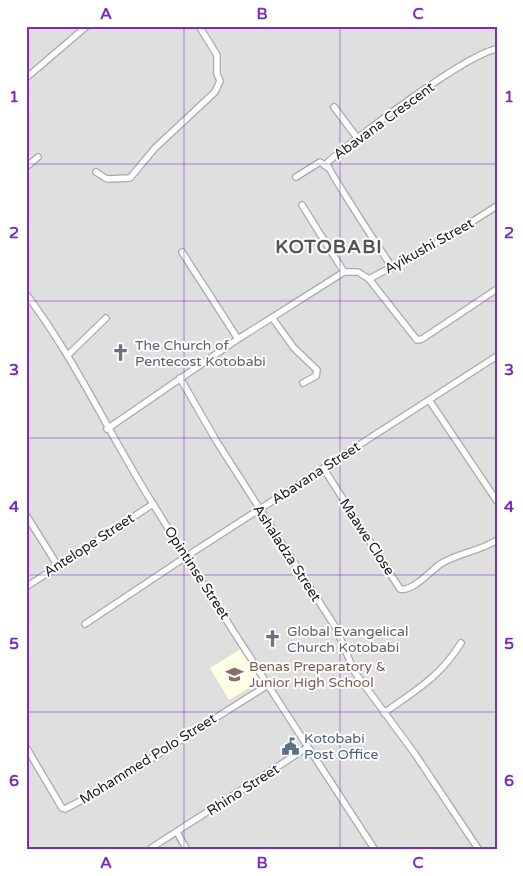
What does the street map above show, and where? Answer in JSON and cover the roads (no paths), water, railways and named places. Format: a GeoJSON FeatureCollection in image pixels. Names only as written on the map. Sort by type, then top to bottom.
{"type":"FeatureCollection","features":[{"type":"Feature","properties":{"kind":"street"},"geometry":{"type":"LineString","coordinates":[[26,78],[87,26]]}},
{"type":"Feature","properties":{"kind":"street"},"geometry":{"type":"LineString","coordinates":[[96,172],[107,180],[130,178],[155,148],[215,92],[220,81],[217,74],[217,55],[199,26]]}},
{"type":"Feature","properties":{"kind":"street","name":"Abavana Crescent"},"geometry":{"type":"LineString","coordinates":[[392,267],[328,167],[328,163],[445,76],[496,47]]}},
{"type":"Feature","properties":{"kind":"street"},"geometry":{"type":"LineString","coordinates":[[334,107],[358,139]]}},
{"type":"Feature","properties":{"kind":"street"},"geometry":{"type":"LineString","coordinates":[[26,167],[38,157]]}},
{"type":"Feature","properties":{"kind":"street"},"geometry":{"type":"LineString","coordinates":[[296,177],[320,162],[328,167]]}},
{"type":"Feature","properties":{"kind":"street"},"geometry":{"type":"LineString","coordinates":[[108,429],[238,339],[273,319],[344,272],[302,204]]}},
{"type":"Feature","properties":{"kind":"street","name":"Ayikushi Street"},"geometry":{"type":"LineString","coordinates":[[344,272],[358,272],[369,279],[446,238],[497,206]]}},
{"type":"Feature","properties":{"kind":"street"},"geometry":{"type":"LineString","coordinates":[[182,252],[238,339]]}},
{"type":"Feature","properties":{"kind":"street"},"geometry":{"type":"LineString","coordinates":[[369,279],[417,340],[422,339],[497,289]]}},
{"type":"Feature","properties":{"kind":"street","name":"Opintinse Street"},"geometry":{"type":"LineString","coordinates":[[26,294],[69,354],[108,429],[153,504],[375,850]]}},
{"type":"Feature","properties":{"kind":"street"},"geometry":{"type":"LineString","coordinates":[[69,354],[106,318]]}},
{"type":"Feature","properties":{"kind":"street"},"geometry":{"type":"LineString","coordinates":[[273,319],[294,348],[317,370],[316,376],[304,384]]}},
{"type":"Feature","properties":{"kind":"street","name":"Abavana Street"},"geometry":{"type":"LineString","coordinates":[[85,624],[497,356]]}},
{"type":"Feature","properties":{"kind":"street","name":"Ashaladza Street"},"geometry":{"type":"LineString","coordinates":[[180,378],[259,510],[336,628],[354,671],[415,754],[479,850]]}},
{"type":"Feature","properties":{"kind":"street"},"geometry":{"type":"LineString","coordinates":[[429,400],[497,501]]}},
{"type":"Feature","properties":{"kind":"street","name":"Maawe Close"},"geometry":{"type":"LineString","coordinates":[[324,469],[400,589],[408,588],[442,563],[483,548],[497,540]]}},
{"type":"Feature","properties":{"kind":"street","name":"Antelope Street"},"geometry":{"type":"LineString","coordinates":[[26,587],[153,504]]}},
{"type":"Feature","properties":{"kind":"street"},"geometry":{"type":"LineString","coordinates":[[26,515],[58,566]]}},
{"type":"Feature","properties":{"kind":"street"},"geometry":{"type":"LineString","coordinates":[[384,712],[436,676],[449,662],[461,644]]}},
{"type":"Feature","properties":{"kind":"street","name":"Mohammed Polo Street"},"geometry":{"type":"LineString","coordinates":[[26,747],[62,808],[66,809],[104,789],[268,685]]}},
{"type":"Feature","properties":{"kind":"street","name":"Rhino Street"},"geometry":{"type":"LineString","coordinates":[[151,848],[308,747]]}},
{"type":"Feature","properties":{"kind":"street"},"geometry":{"type":"LineString","coordinates":[[177,832],[188,850]]}},
{"type":"Feature","properties":{"kind":"place","name":"The Church of Pentecost Kotobabi"},"geometry":{"type":"Point","coordinates":[121,353]}},
{"type":"Feature","properties":{"kind":"place","name":"Global Evangelical Church Kotobabi"},"geometry":{"type":"Point","coordinates":[273,639]}},
{"type":"Feature","properties":{"kind":"place","name":"Benas Preparatory & Junior High School"},"geometry":{"type":"Point","coordinates":[235,674]}},
{"type":"Feature","properties":{"kind":"place","name":"Kotobabi Post Office"},"geometry":{"type":"Point","coordinates":[290,746]}},
{"type":"Feature","properties":{"kind":"district","name":"KOTOBABI"},"geometry":{"type":"Point","coordinates":[329,247]}}]}
